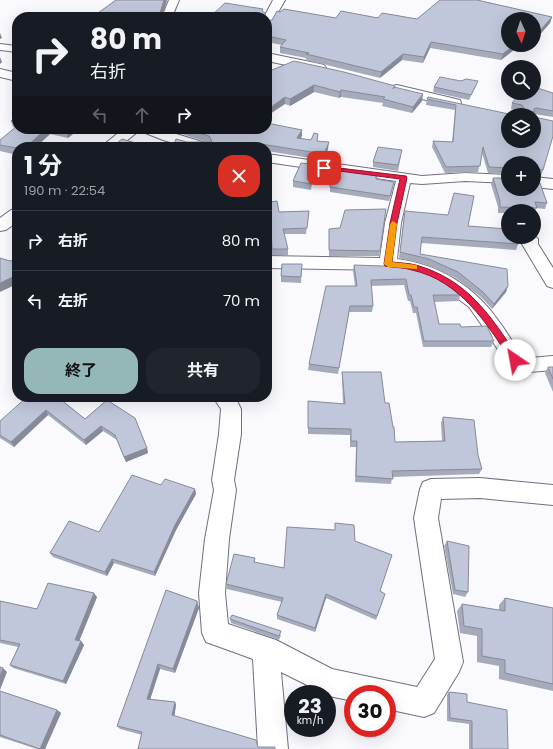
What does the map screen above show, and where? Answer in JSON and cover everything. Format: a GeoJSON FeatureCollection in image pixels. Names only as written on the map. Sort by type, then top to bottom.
{"type":"FeatureCollection","features":[{"type":"Feature","properties":{"kind":"main road"},"geometry":{"type":"LineString","coordinates":[[272,13],[279,0]]}},
{"type":"Feature","properties":{"kind":"main road"},"geometry":{"type":"LineString","coordinates":[[116,142],[126,134]]}},
{"type":"Feature","properties":{"kind":"main road"},"geometry":{"type":"LineString","coordinates":[[0,226],[12,218]]}},
{"type":"Feature","properties":{"kind":"street"},"geometry":{"type":"LineString","coordinates":[[169,12],[174,0]]}},
{"type":"Feature","properties":{"kind":"street"},"geometry":{"type":"LineString","coordinates":[[0,47],[12,48]]}},
{"type":"Feature","properties":{"kind":"street"},"geometry":{"type":"LineString","coordinates":[[272,58],[331,70]]}},
{"type":"Feature","properties":{"kind":"street"},"geometry":{"type":"LineString","coordinates":[[274,71],[295,62]]}},
{"type":"Feature","properties":{"kind":"street"},"geometry":{"type":"LineString","coordinates":[[0,73],[12,76]]}},
{"type":"Feature","properties":{"kind":"street"},"geometry":{"type":"LineString","coordinates":[[386,85],[414,94],[464,105]]}},
{"type":"Feature","properties":{"kind":"street"},"geometry":{"type":"LineString","coordinates":[[163,142],[172,134]]}},
{"type":"Feature","properties":{"kind":"street"},"geometry":{"type":"LineString","coordinates":[[175,134],[193,142]]}},
{"type":"Feature","properties":{"kind":"street"},"geometry":{"type":"LineString","coordinates":[[272,159],[422,180],[465,177],[501,179]]}},
{"type":"Feature","properties":{"kind":"street"},"geometry":{"type":"LineString","coordinates":[[388,264],[394,223],[404,178]]}},
{"type":"Feature","properties":{"kind":"street"},"geometry":{"type":"LineString","coordinates":[[541,183],[553,184]]}},
{"type":"Feature","properties":{"kind":"street"},"geometry":{"type":"LineString","coordinates":[[530,244],[553,282]]}},
{"type":"Feature","properties":{"kind":"street"},"geometry":{"type":"LineString","coordinates":[[272,262],[388,264],[414,267],[443,279],[475,303],[488,319],[515,360],[530,364],[553,363]]}},
{"type":"Feature","properties":{"kind":"street"},"geometry":{"type":"LineString","coordinates":[[228,402],[231,409],[230,434],[223,480],[225,490],[217,539],[212,593],[215,633],[266,650],[329,682],[344,685]]}},
{"type":"Feature","properties":{"kind":"street"},"geometry":{"type":"LineString","coordinates":[[396,696],[424,702],[449,662],[426,518],[431,490],[480,488],[553,495]]}},
{"type":"Feature","properties":{"kind":"street"},"geometry":{"type":"LineString","coordinates":[[266,650],[273,749]]}},
{"type":"Feature","properties":{"kind":"building"},"geometry":{"type":"Polygon","coordinates":[[[116,0],[164,0],[160,12],[99,12],[116,0]]]}},
{"type":"Feature","properties":{"kind":"building"},"geometry":{"type":"Polygon","coordinates":[[[440,0],[477,0],[530,12],[501,12],[501,52],[505,52],[503,54],[431,42],[424,57],[403,54],[381,72],[280,47],[286,40],[272,37],[272,20],[277,11],[280,12],[284,9],[336,18],[341,11],[378,18],[382,13],[417,19],[440,0]]]}},
{"type":"Feature","properties":{"kind":"building"},"geometry":{"type":"Polygon","coordinates":[[[225,3],[263,9],[262,11],[264,12],[215,12],[225,3]]]}},
{"type":"Feature","properties":{"kind":"building"},"geometry":{"type":"Polygon","coordinates":[[[541,15],[552,17],[541,30],[541,15]]]}},
{"type":"Feature","properties":{"kind":"building"},"geometry":{"type":"Polygon","coordinates":[[[294,61],[344,72],[423,94],[413,107],[383,99],[385,97],[341,90],[340,92],[314,85],[290,99],[285,97],[272,106],[272,70],[294,61]]]}},
{"type":"Feature","properties":{"kind":"building"},"geometry":{"type":"Polygon","coordinates":[[[440,77],[461,81],[466,79],[478,81],[471,95],[434,87],[440,77]]]}},
{"type":"Feature","properties":{"kind":"building"},"geometry":{"type":"Polygon","coordinates":[[[541,89],[553,93],[553,111],[541,108],[524,108],[522,105],[512,103],[514,100],[541,100],[541,89]]]}},
{"type":"Feature","properties":{"kind":"building"},"geometry":{"type":"Polygon","coordinates":[[[428,97],[501,112],[501,148],[541,148],[541,118],[553,121],[553,136],[543,170],[541,170],[541,156],[501,156],[501,168],[489,167],[483,147],[480,166],[446,167],[433,141],[453,142],[456,105],[427,99],[428,97]]]}},
{"type":"Feature","properties":{"kind":"building"},"geometry":{"type":"Polygon","coordinates":[[[272,124],[302,130],[297,138],[311,140],[314,133],[318,134],[317,141],[329,142],[324,154],[272,146],[272,142],[210,142],[212,141],[209,136],[202,134],[272,134],[272,124]]]}},
{"type":"Feature","properties":{"kind":"building"},"geometry":{"type":"Polygon","coordinates":[[[12,130],[12,134],[40,134],[32,142],[12,142],[12,147],[0,145],[0,140],[12,130]]]}},
{"type":"Feature","properties":{"kind":"building"},"geometry":{"type":"Polygon","coordinates":[[[122,139],[132,142],[118,142],[122,139]]]}},
{"type":"Feature","properties":{"kind":"building"},"geometry":{"type":"Polygon","coordinates":[[[176,139],[187,142],[175,142],[176,139]]]}},
{"type":"Feature","properties":{"kind":"building"},"geometry":{"type":"Polygon","coordinates":[[[378,147],[402,150],[398,165],[373,162],[378,147]]]}},
{"type":"Feature","properties":{"kind":"building"},"geometry":{"type":"Polygon","coordinates":[[[301,163],[319,165],[317,171],[313,171],[312,184],[293,181],[301,163]]]}},
{"type":"Feature","properties":{"kind":"building"},"geometry":{"type":"Polygon","coordinates":[[[330,167],[378,174],[376,174],[376,179],[394,182],[390,196],[330,187],[330,167]]]}},
{"type":"Feature","properties":{"kind":"building"},"geometry":{"type":"Polygon","coordinates":[[[493,178],[501,178],[501,196],[541,196],[541,186],[547,203],[535,202],[536,204],[501,204],[500,207],[500,201],[493,178]]]}},
{"type":"Feature","properties":{"kind":"building"},"geometry":{"type":"Polygon","coordinates":[[[454,193],[474,196],[468,226],[501,228],[501,243],[422,237],[420,254],[507,269],[508,286],[494,304],[483,292],[458,272],[429,259],[400,252],[405,211],[448,215],[454,193]]]}},
{"type":"Feature","properties":{"kind":"building"},"geometry":{"type":"Polygon","coordinates":[[[277,201],[279,212],[309,211],[307,228],[283,229],[288,249],[272,249],[272,202],[277,201]]]}},
{"type":"Feature","properties":{"kind":"building"},"geometry":{"type":"Polygon","coordinates":[[[386,209],[380,251],[329,250],[329,229],[340,228],[345,210],[386,209]]]}},
{"type":"Feature","properties":{"kind":"building"},"geometry":{"type":"Polygon","coordinates":[[[0,258],[12,260],[12,277],[0,283],[0,258]]]}},
{"type":"Feature","properties":{"kind":"building"},"geometry":{"type":"Polygon","coordinates":[[[282,264],[302,264],[301,277],[281,276],[282,264]]]}},
{"type":"Feature","properties":{"kind":"building"},"geometry":{"type":"Polygon","coordinates":[[[354,265],[412,267],[438,278],[460,295],[433,295],[439,324],[460,324],[461,327],[487,326],[494,341],[424,341],[417,307],[414,307],[411,295],[409,295],[406,279],[371,280],[373,306],[350,306],[339,368],[309,364],[326,286],[357,286],[354,265]]]}},
{"type":"Feature","properties":{"kind":"building"},"geometry":{"type":"Polygon","coordinates":[[[548,367],[553,367],[553,379],[548,367]]]}},
{"type":"Feature","properties":{"kind":"building"},"geometry":{"type":"Polygon","coordinates":[[[342,372],[381,372],[385,403],[389,403],[394,427],[395,442],[445,441],[443,417],[474,420],[478,455],[482,469],[392,471],[393,479],[356,476],[357,441],[351,441],[351,429],[308,428],[308,401],[345,404],[342,372]]]}},
{"type":"Feature","properties":{"kind":"building"},"geometry":{"type":"Polygon","coordinates":[[[21,402],[64,402],[85,419],[105,402],[110,402],[135,418],[147,448],[124,457],[115,435],[101,426],[84,440],[46,410],[11,442],[0,435],[0,421],[21,402]]]}},
{"type":"Feature","properties":{"kind":"building"},"geometry":{"type":"Polygon","coordinates":[[[132,475],[161,485],[165,479],[195,489],[175,525],[154,572],[112,559],[105,572],[50,553],[69,521],[99,532],[132,475]]]}},
{"type":"Feature","properties":{"kind":"building"},"geometry":{"type":"Polygon","coordinates":[[[335,523],[354,525],[355,541],[392,555],[380,591],[385,594],[377,616],[326,594],[315,628],[277,615],[283,598],[226,584],[234,554],[255,558],[254,562],[284,568],[287,527],[335,530],[335,523]]]}},
{"type":"Feature","properties":{"kind":"building"},"geometry":{"type":"Polygon","coordinates":[[[447,541],[469,546],[468,592],[455,590],[447,541]]]}},
{"type":"Feature","properties":{"kind":"building"},"geometry":{"type":"Polygon","coordinates":[[[48,583],[94,593],[75,640],[81,641],[63,681],[10,665],[20,644],[0,640],[0,601],[37,609],[48,583]]]}},
{"type":"Feature","properties":{"kind":"building"},"geometry":{"type":"Polygon","coordinates":[[[166,590],[197,601],[197,603],[173,669],[158,664],[147,699],[175,702],[172,715],[256,740],[258,747],[275,747],[275,749],[138,749],[142,732],[117,726],[166,590]]]}},
{"type":"Feature","properties":{"kind":"building"},"geometry":{"type":"Polygon","coordinates":[[[505,598],[553,608],[553,684],[505,673],[505,660],[482,656],[482,629],[464,626],[462,604],[505,611],[505,598]]]}},
{"type":"Feature","properties":{"kind":"building"},"geometry":{"type":"Polygon","coordinates":[[[232,615],[281,631],[279,636],[230,619],[232,615]]]}},
{"type":"Feature","properties":{"kind":"building"},"geometry":{"type":"Polygon","coordinates":[[[0,667],[3,668],[0,676],[0,667]]]}},
{"type":"Feature","properties":{"kind":"building"},"geometry":{"type":"Polygon","coordinates":[[[0,691],[57,710],[40,749],[0,735],[0,691]]]}},
{"type":"Feature","properties":{"kind":"building"},"geometry":{"type":"Polygon","coordinates":[[[449,692],[467,694],[467,702],[507,710],[508,749],[472,749],[472,721],[450,718],[449,692]]]}},
{"type":"Feature","properties":{"kind":"slow traffic"},"geometry":{"type":"LineString","coordinates":[[393,224],[388,264],[414,267]]}},
{"type":"Feature","properties":{"kind":"route"},"geometry":{"type":"LineString","coordinates":[[324,168],[404,178],[394,223],[388,264],[414,267],[443,279],[455,287],[475,303],[488,319],[515,360]]}}]}
